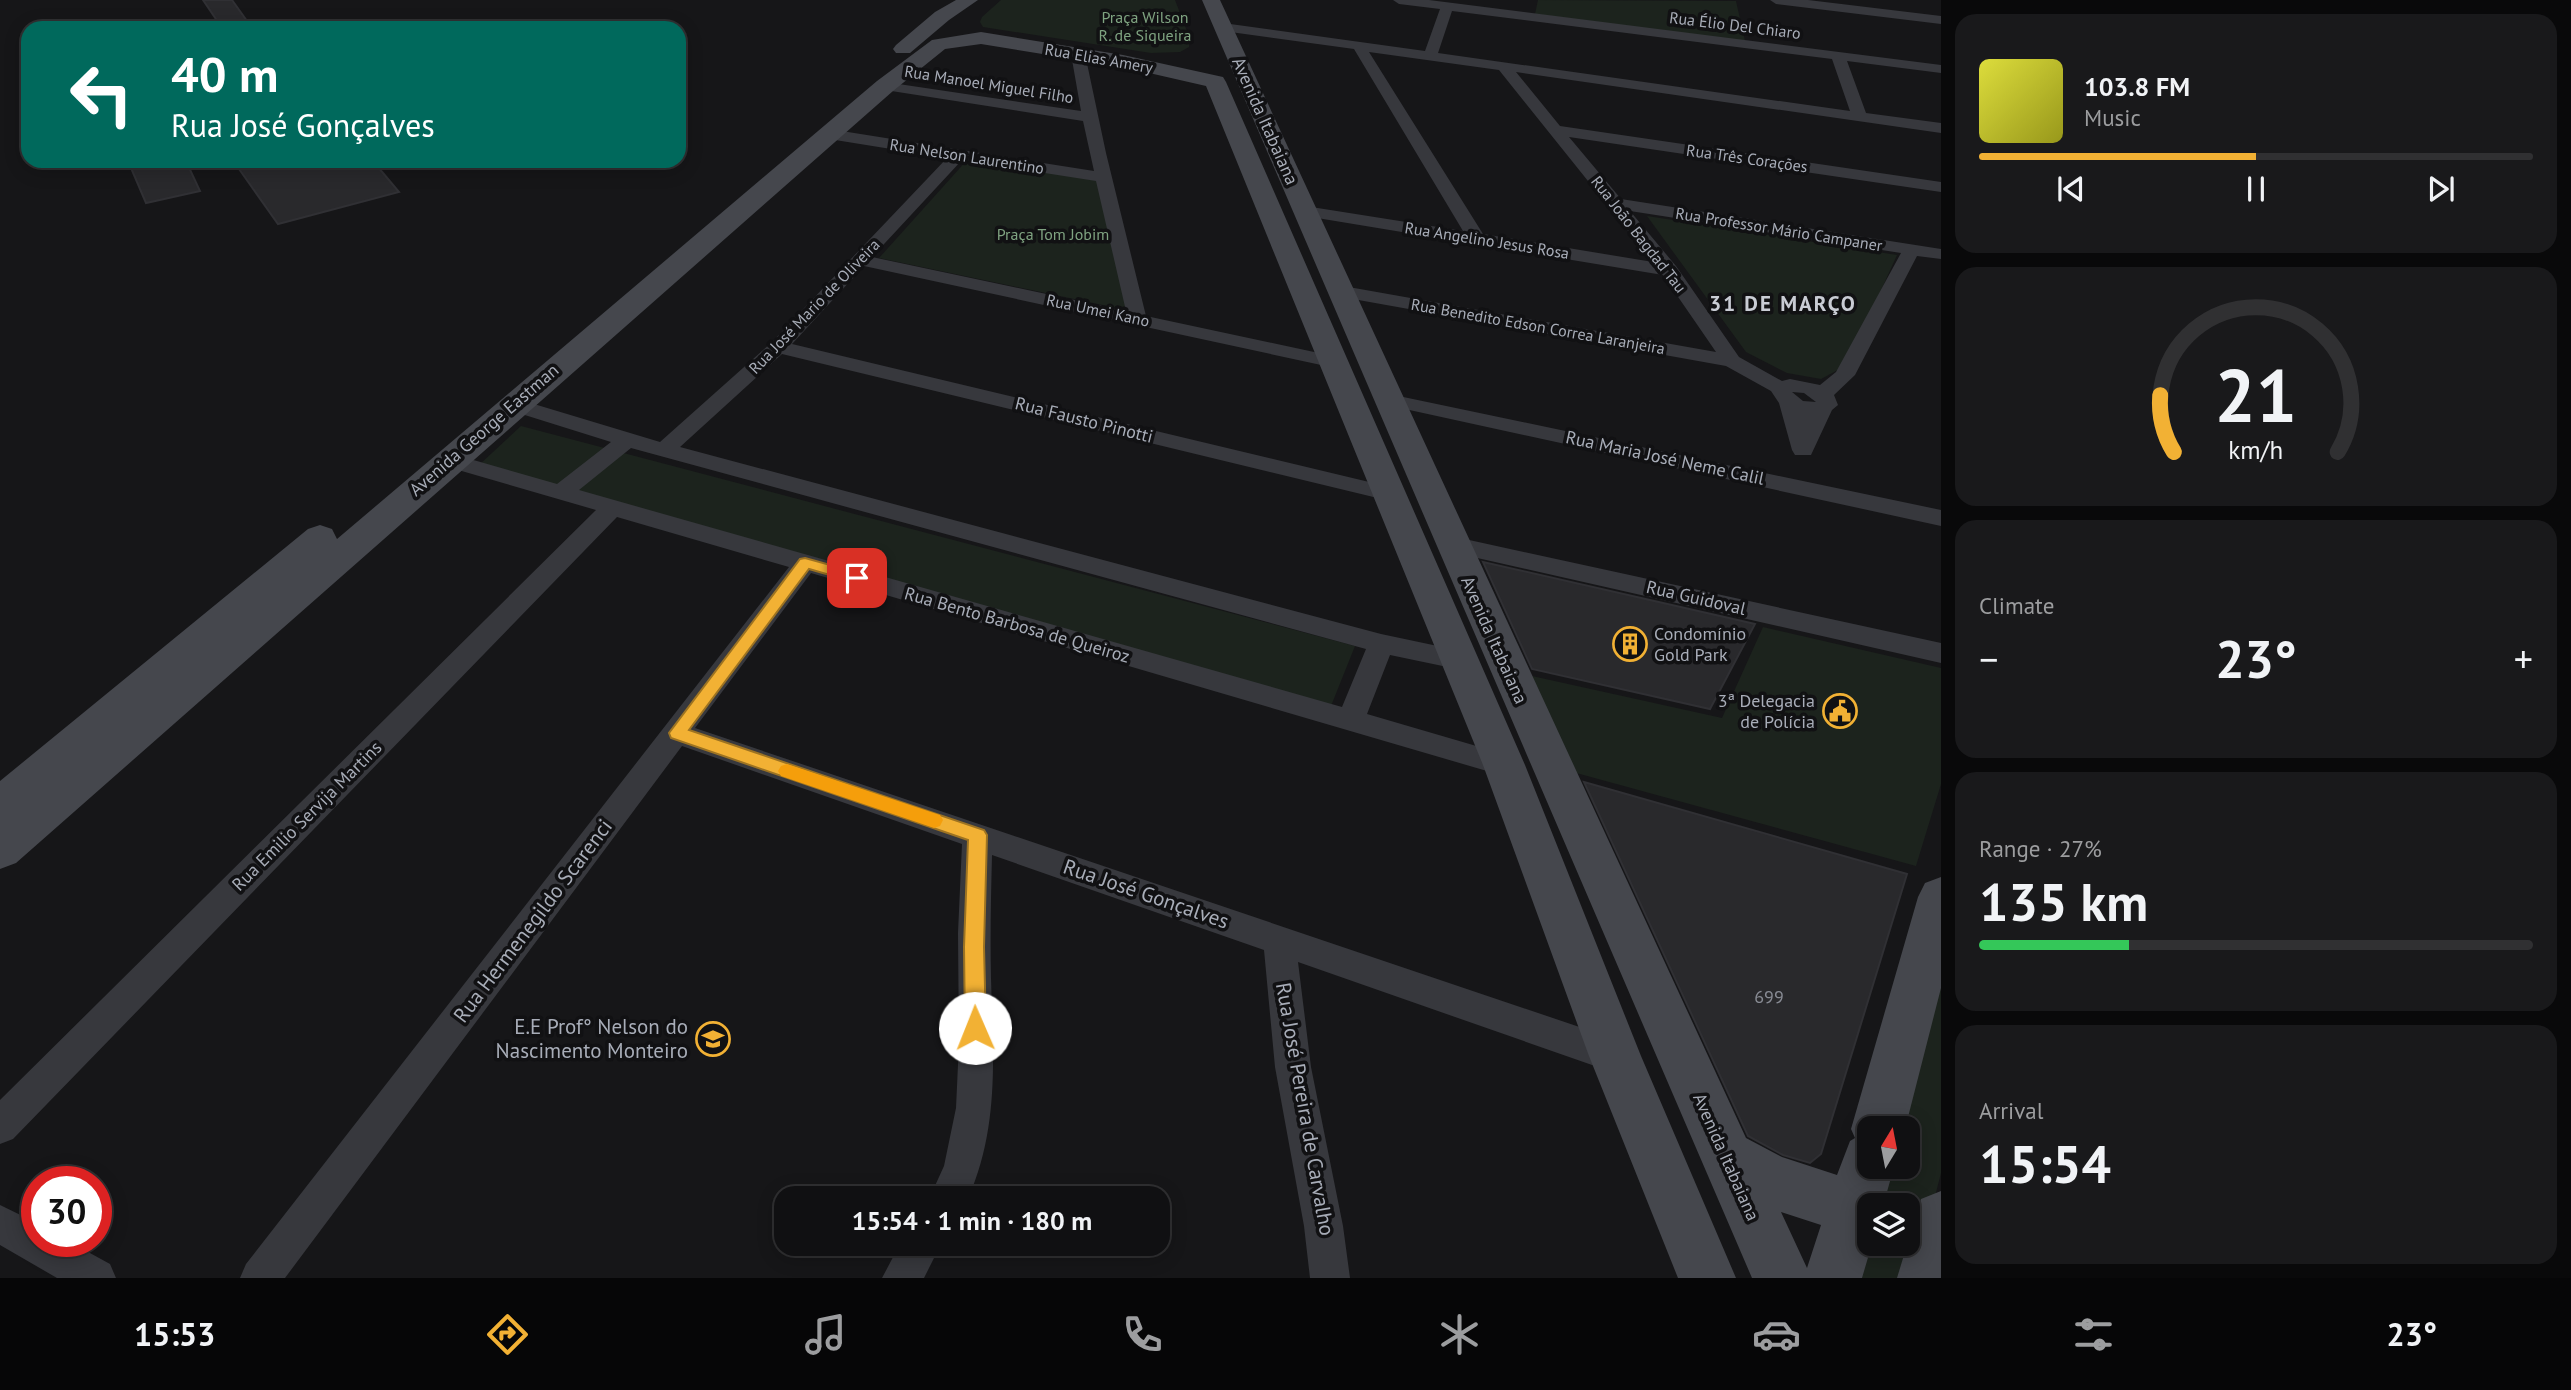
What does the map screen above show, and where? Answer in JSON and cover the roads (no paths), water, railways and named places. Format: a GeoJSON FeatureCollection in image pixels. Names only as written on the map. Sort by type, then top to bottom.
{"type":"FeatureCollection","features":[{"type":"Feature","properties":{"kind":"main road"},"geometry":{"type":"LineString","coordinates":[[967,2],[960,12],[962,26],[981,38]]}},
{"type":"Feature","properties":{"kind":"main road","name":"Avenida George Eastman"},"geometry":{"type":"LineString","coordinates":[[0,806],[942,16],[967,2]]}},
{"type":"Feature","properties":{"kind":"main road","name":"Avenida George Eastman"},"geometry":{"type":"LineString","coordinates":[[0,850],[885,86],[939,44],[981,38]]}},
{"type":"Feature","properties":{"kind":"main road","name":"Rua Elias Amery"},"geometry":{"type":"LineString","coordinates":[[981,38],[1124,61],[1214,42]]}},
{"type":"Feature","properties":{"kind":"main road","name":"Avenida Itabaiana"},"geometry":{"type":"LineString","coordinates":[[1214,42],[1305,211],[1343,292],[1451,544],[1782,1278]]}},
{"type":"Feature","properties":{"kind":"main road","name":"Avenida Itabaiana"},"geometry":{"type":"LineString","coordinates":[[1214,42],[1335,362],[1457,659],[1504,765],[1615,1056],[1707,1278]]}},
{"type":"Feature","properties":{"kind":"main road"},"geometry":{"type":"LineString","coordinates":[[1882,1116],[1941,897]]}},
{"type":"Feature","properties":{"kind":"main road"},"geometry":{"type":"LineString","coordinates":[[1726,1157],[1771,1181],[1862,1185],[1833,1278]]}},
{"type":"Feature","properties":{"kind":"main road"},"geometry":{"type":"LineString","coordinates":[[1926,1278],[1941,1219]]}},
{"type":"Feature","properties":{"kind":"street","name":"Rua Élio Del Chiaro"},"geometry":{"type":"LineString","coordinates":[[1399,0],[1941,69]]}},
{"type":"Feature","properties":{"kind":"street"},"geometry":{"type":"LineString","coordinates":[[1776,0],[1941,20]]}},
{"type":"Feature","properties":{"kind":"street"},"geometry":{"type":"LineString","coordinates":[[1430,57],[1447,6]]}},
{"type":"Feature","properties":{"kind":"street"},"geometry":{"type":"LineString","coordinates":[[1214,42],[1359,47],[1941,128]]}},
{"type":"Feature","properties":{"kind":"street"},"geometry":{"type":"LineString","coordinates":[[1359,47],[1476,238]]}},
{"type":"Feature","properties":{"kind":"street"},"geometry":{"type":"LineString","coordinates":[[1079,54],[1088,117],[1137,318]]}},
{"type":"Feature","properties":{"kind":"street"},"geometry":{"type":"LineString","coordinates":[[1838,56],[1860,117]]}},
{"type":"Feature","properties":{"kind":"street","name":"Rua João Bagdad Tau"},"geometry":{"type":"LineString","coordinates":[[1504,67],[1669,270],[1732,361],[1785,395]]}},
{"type":"Feature","properties":{"kind":"street","name":"Rua Manoel Miguel Filho"},"geometry":{"type":"LineString","coordinates":[[885,86],[1088,117]]}},
{"type":"Feature","properties":{"kind":"street","name":"Rua Três Corações"},"geometry":{"type":"LineString","coordinates":[[1553,130],[1941,187]]}},
{"type":"Feature","properties":{"kind":"street","name":"Rua Nelson Laurentino"},"geometry":{"type":"LineString","coordinates":[[829,134],[1105,178]]}},
{"type":"Feature","properties":{"kind":"street","name":"Rua José Mario de Oliveira"},"geometry":{"type":"LineString","coordinates":[[664,450],[778,346],[958,155]]}},
{"type":"Feature","properties":{"kind":"street","name":"Rua Professor Mário Campaner"},"geometry":{"type":"LineString","coordinates":[[1617,204],[1941,254]]}},
{"type":"Feature","properties":{"kind":"street","name":"Rua Angelino Jesus Rosa"},"geometry":{"type":"LineString","coordinates":[[1305,211],[1669,270]]}},
{"type":"Feature","properties":{"kind":"street"},"geometry":{"type":"LineString","coordinates":[[1803,450],[1823,401],[1845,375],[1912,249]]}},
{"type":"Feature","properties":{"kind":"street","name":"Rua Umei Kano"},"geometry":{"type":"LineString","coordinates":[[860,260],[1335,362]]}},
{"type":"Feature","properties":{"kind":"street","name":"Rua Benedito Edson Correa Laranjeira"},"geometry":{"type":"LineString","coordinates":[[1343,292],[1732,361]]}},
{"type":"Feature","properties":{"kind":"street","name":"Rua Fausto Pinotti"},"geometry":{"type":"LineString","coordinates":[[778,346],[1390,494]]}},
{"type":"Feature","properties":{"kind":"street"},"geometry":{"type":"LineString","coordinates":[[1804,488],[1803,450],[1785,395],[1796,385],[1810,388],[1823,401]]}},
{"type":"Feature","properties":{"kind":"street","name":"Rua Maria José Neme Calil"},"geometry":{"type":"LineString","coordinates":[[1389,400],[1941,518]]}},
{"type":"Feature","properties":{"kind":"street"},"geometry":{"type":"LineString","coordinates":[[514,404],[627,440],[1381,645],[1457,659]]}},
{"type":"Feature","properties":{"kind":"street"},"geometry":{"type":"LineString","coordinates":[[560,493],[627,440]]}},
{"type":"Feature","properties":{"kind":"street","name":"Rua Bento Barbosa de Queiroz"},"geometry":{"type":"LineString","coordinates":[[449,460],[1504,765]]}},
{"type":"Feature","properties":{"kind":"street","name":"Rua Emilio Servija Martins"},"geometry":{"type":"LineString","coordinates":[[0,1126],[613,507]]}},
{"type":"Feature","properties":{"kind":"street","name":"Rua Guidoval"},"geometry":{"type":"LineString","coordinates":[[1451,544],[1941,653]]}},
{"type":"Feature","properties":{"kind":"street","name":"Rua Hermenegildo Scarenci"},"geometry":{"type":"LineString","coordinates":[[260,1278],[805,563]]}},
{"type":"Feature","properties":{"kind":"street"},"geometry":{"type":"LineString","coordinates":[[1350,722],[1381,645]]}},
{"type":"Feature","properties":{"kind":"street","name":"Rua José Gonçalves"},"geometry":{"type":"LineString","coordinates":[[677,733],[1615,1056]]}},
{"type":"Feature","properties":{"kind":"street"},"geometry":{"type":"LineString","coordinates":[[955,1186],[976,1110],[974,947],[978,835]]}},
{"type":"Feature","properties":{"kind":"street","name":"Rua José Pereira de Carvalho"},"geometry":{"type":"LineString","coordinates":[[1280,940],[1281,979],[1306,1141],[1328,1244],[1331,1278]]}},
{"type":"Feature","properties":{"kind":"street"},"geometry":{"type":"LineString","coordinates":[[0,1224],[96,1278]]}},
{"type":"Feature","properties":{"kind":"street"},"geometry":{"type":"LineString","coordinates":[[902,1278],[915,1256]]}},
{"type":"Feature","properties":{"kind":"place","name":"Condomínio Gold Park"},"geometry":{"type":"Point","coordinates":[1630,644]}},
{"type":"Feature","properties":{"kind":"place","name":"3ª Delegacia de Polícia"},"geometry":{"type":"Point","coordinates":[1840,711]}},
{"type":"Feature","properties":{"kind":"place","name":"E.E Prof° Nelson do Nascimento Monteiro"},"geometry":{"type":"Point","coordinates":[713,1039]}},
{"type":"Feature","properties":{"kind":"district","name":"31 DE MARÇO"},"geometry":{"type":"Point","coordinates":[1783,304]}},
{"type":"Feature","properties":{"kind":"park label","name":"Praça Wilson R. de Siqueira"},"geometry":{"type":"Point","coordinates":[1145,26]}},
{"type":"Feature","properties":{"kind":"park label","name":"Praça Tom Jobim"},"geometry":{"type":"Point","coordinates":[1053,234]}}]}
